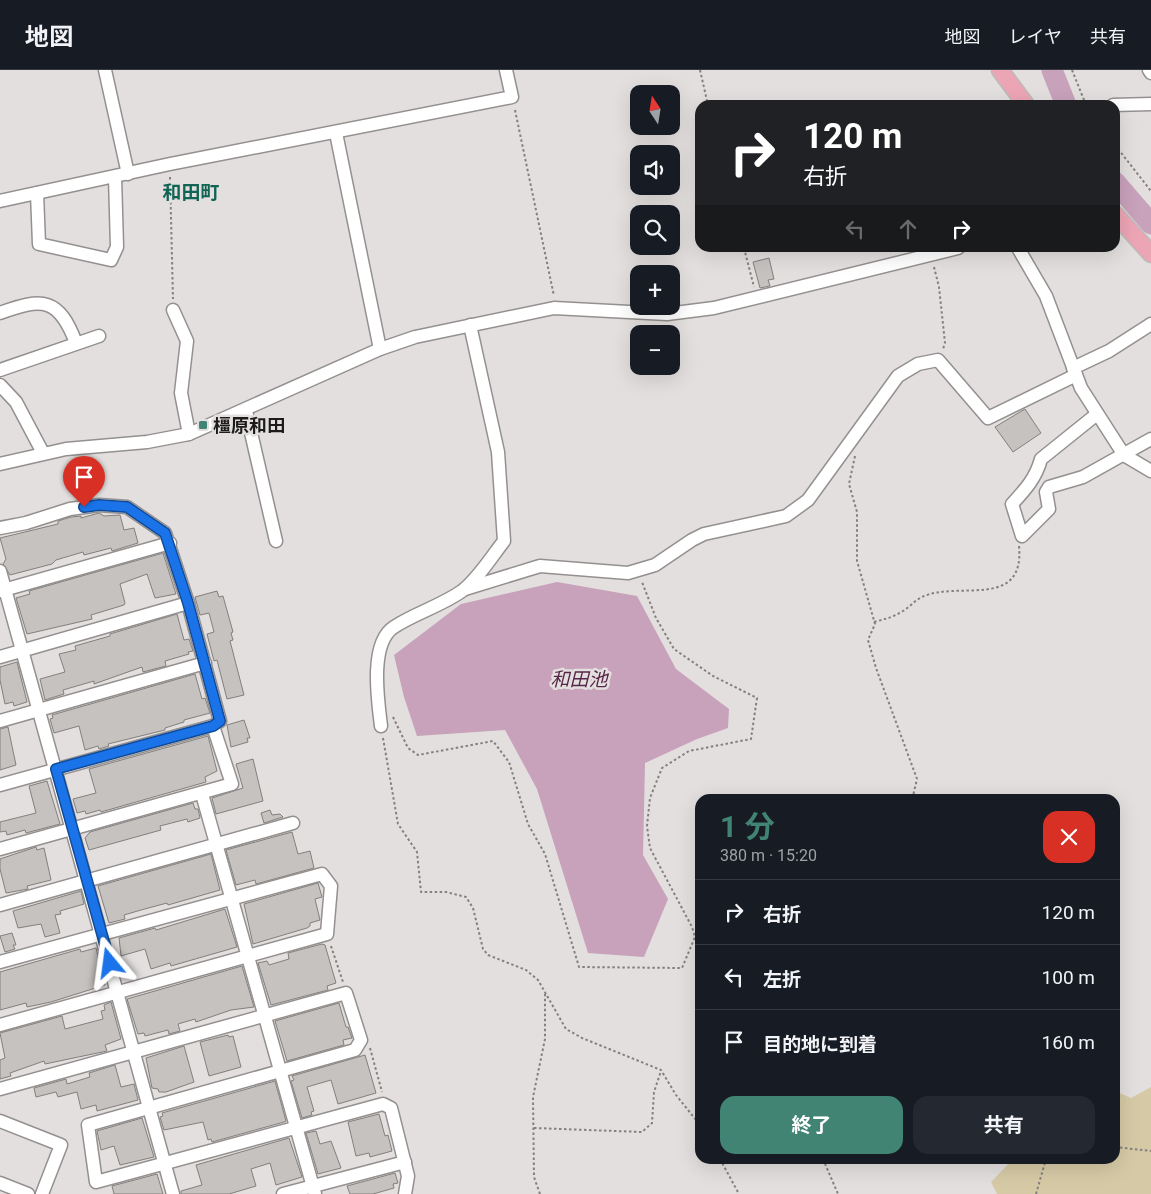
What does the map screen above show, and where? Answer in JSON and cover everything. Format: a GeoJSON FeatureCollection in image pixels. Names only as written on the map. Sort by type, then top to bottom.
{"type":"FeatureCollection","features":[{"type":"Feature","properties":{"kind":"main road"},"geometry":{"type":"LineString","coordinates":[[1000,70],[1022,100]]}},
{"type":"Feature","properties":{"kind":"main road"},"geometry":{"type":"LineString","coordinates":[[1120,220],[1151,254]]}},
{"type":"Feature","properties":{"kind":"street"},"geometry":{"type":"LineString","coordinates":[[37,193],[39,244],[111,260],[116,247],[122,176],[105,70]]}},
{"type":"Feature","properties":{"kind":"street"},"geometry":{"type":"LineString","coordinates":[[0,201],[122,176],[170,164],[512,97],[506,70]]}},
{"type":"Feature","properties":{"kind":"street"},"geometry":{"type":"LineString","coordinates":[[1120,105],[1151,104]]}},
{"type":"Feature","properties":{"kind":"street"},"geometry":{"type":"LineString","coordinates":[[336,133],[380,349]]}},
{"type":"Feature","properties":{"kind":"street"},"geometry":{"type":"LineString","coordinates":[[0,464],[43,453],[147,442],[189,434],[246,411],[380,349],[415,337],[554,308],[667,314],[759,298],[939,252]]}},
{"type":"Feature","properties":{"kind":"street"},"geometry":{"type":"LineString","coordinates":[[1020,252],[1046,296],[1081,388],[1124,455],[1151,471]]}},
{"type":"Feature","properties":{"kind":"street"},"geometry":{"type":"LineString","coordinates":[[0,313],[28,303],[38,303],[58,310],[68,321],[76,343]]}},
{"type":"Feature","properties":{"kind":"street"},"geometry":{"type":"LineString","coordinates":[[173,310],[188,341],[182,393],[189,434]]}},
{"type":"Feature","properties":{"kind":"street"},"geometry":{"type":"LineString","coordinates":[[381,726],[377,682],[380,645],[392,628],[465,589],[540,566],[628,573],[655,565],[704,534],[786,516],[808,500],[898,376],[918,364],[938,360],[988,418],[1075,372],[1151,324]]}},
{"type":"Feature","properties":{"kind":"street"},"geometry":{"type":"LineString","coordinates":[[465,589],[504,541],[498,452],[470,325]]}},
{"type":"Feature","properties":{"kind":"street"},"geometry":{"type":"LineString","coordinates":[[0,370],[99,336]]}},
{"type":"Feature","properties":{"kind":"street"},"geometry":{"type":"LineString","coordinates":[[0,385],[16,402],[43,453]]}},
{"type":"Feature","properties":{"kind":"street"},"geometry":{"type":"LineString","coordinates":[[246,411],[276,541]]}},
{"type":"Feature","properties":{"kind":"street"},"geometry":{"type":"LineString","coordinates":[[1097,414],[1041,459],[1038,471],[1012,504],[1022,536],[1049,510],[1046,492],[1049,487],[1083,477],[1151,439]]}},
{"type":"Feature","properties":{"kind":"street"},"geometry":{"type":"LineString","coordinates":[[0,528],[26,524],[70,509],[99,505],[127,507],[165,533],[170,543],[188,603],[220,721],[213,726],[0,785]]}},
{"type":"Feature","properties":{"kind":"street"},"geometry":{"type":"LineString","coordinates":[[3,590],[170,543]]}},
{"type":"Feature","properties":{"kind":"street"},"geometry":{"type":"LineString","coordinates":[[0,571],[3,590],[73,828],[173,1194]]}},
{"type":"Feature","properties":{"kind":"street"},"geometry":{"type":"LineString","coordinates":[[0,657],[188,603]]}},
{"type":"Feature","properties":{"kind":"street"},"geometry":{"type":"LineString","coordinates":[[0,721],[204,663]]}},
{"type":"Feature","properties":{"kind":"street"},"geometry":{"type":"LineString","coordinates":[[0,849],[202,794],[232,784],[213,726]]}},
{"type":"Feature","properties":{"kind":"street"},"geometry":{"type":"LineString","coordinates":[[202,794],[314,1190]]}},
{"type":"Feature","properties":{"kind":"street"},"geometry":{"type":"LineString","coordinates":[[0,905],[292,823]]}},
{"type":"Feature","properties":{"kind":"street"},"geometry":{"type":"LineString","coordinates":[[0,962],[322,874],[331,886],[327,934],[0,1025]]}},
{"type":"Feature","properties":{"kind":"street"},"geometry":{"type":"LineString","coordinates":[[0,1089],[346,993],[361,1040],[355,1050],[88,1125],[96,1182],[383,1104],[392,1108],[408,1176],[405,1194]]}},
{"type":"Feature","properties":{"kind":"street"},"geometry":{"type":"LineString","coordinates":[[0,1121],[61,1144],[42,1194]]}},
{"type":"Feature","properties":{"kind":"street"},"geometry":{"type":"LineString","coordinates":[[283,1194],[314,1190],[405,1162]]}},
{"type":"Feature","properties":{"kind":"street"},"geometry":{"type":"LineString","coordinates":[[0,1183],[28,1194]]}},
{"type":"Feature","properties":{"kind":"path"},"geometry":{"type":"LineString","coordinates":[[700,70],[707,100]]}},
{"type":"Feature","properties":{"kind":"path"},"geometry":{"type":"LineString","coordinates":[[1072,70],[1084,100]]}},
{"type":"Feature","properties":{"kind":"path"},"geometry":{"type":"LineString","coordinates":[[512,97],[555,300],[554,308]]}},
{"type":"Feature","properties":{"kind":"path"},"geometry":{"type":"LineString","coordinates":[[1120,151],[1151,191]]}},
{"type":"Feature","properties":{"kind":"path"},"geometry":{"type":"LineString","coordinates":[[170,164],[173,310]]}},
{"type":"Feature","properties":{"kind":"path"},"geometry":{"type":"LineString","coordinates":[[745,252],[752,283],[759,298]]}},
{"type":"Feature","properties":{"kind":"path"},"geometry":{"type":"LineString","coordinates":[[930,254],[939,287],[945,344],[938,360]]}},
{"type":"Feature","properties":{"kind":"path"},"geometry":{"type":"LineString","coordinates":[[855,456],[849,484],[856,512],[857,561],[874,622],[868,640],[873,659],[917,779],[913,794]]}},
{"type":"Feature","properties":{"kind":"path"},"geometry":{"type":"LineString","coordinates":[[874,622],[890,618],[904,611],[922,597],[937,593],[986,590],[1002,586],[1014,578],[1018,569],[1020,558],[1019,545],[1022,536]]}},
{"type":"Feature","properties":{"kind":"path"},"geometry":{"type":"LineString","coordinates":[[392,716],[408,748],[418,755],[493,741],[509,762],[528,824],[545,854],[579,967],[682,968],[695,937],[692,927],[650,848],[647,826],[650,798],[662,768],[689,751],[752,739],[757,698],[713,676],[674,649],[656,618],[638,570]]}},
{"type":"Feature","properties":{"kind":"path"},"geometry":{"type":"LineString","coordinates":[[381,726],[398,824],[418,852],[421,892],[446,892],[466,897],[473,908],[483,949],[497,960],[526,970],[538,980],[566,1029],[582,1038],[661,1070],[676,1095],[695,1120]]}},
{"type":"Feature","properties":{"kind":"path"},"geometry":{"type":"LineString","coordinates":[[327,934],[346,993]]}},
{"type":"Feature","properties":{"kind":"path"},"geometry":{"type":"LineString","coordinates":[[540,1194],[534,1177],[533,1097],[545,1039],[545,992]]}},
{"type":"Feature","properties":{"kind":"path"},"geometry":{"type":"LineString","coordinates":[[361,1040],[368,1044],[383,1093],[383,1104]]}},
{"type":"Feature","properties":{"kind":"path"},"geometry":{"type":"LineString","coordinates":[[534,1128],[642,1132],[652,1123],[654,1092],[661,1070]]}},
{"type":"Feature","properties":{"kind":"path"},"geometry":{"type":"LineString","coordinates":[[1120,1147],[1151,1151]]}},
{"type":"Feature","properties":{"kind":"path"},"geometry":{"type":"LineString","coordinates":[[723,1164],[739,1194]]}},
{"type":"Feature","properties":{"kind":"path"},"geometry":{"type":"LineString","coordinates":[[826,1164],[838,1194]]}},
{"type":"Feature","properties":{"kind":"path"},"geometry":{"type":"LineString","coordinates":[[1036,1194],[1045,1164]]}},
{"type":"Feature","properties":{"kind":"shaded area"},"geometry":{"type":"Polygon","coordinates":[[[1151,1087],[1151,1194],[997,1194],[991,1182],[1008,1164],[1120,1164],[1120,1093],[1131,1098],[1151,1087]]]}},
{"type":"Feature","properties":{"kind":"water","name":"和田池"},"geometry":{"type":"Polygon","coordinates":[[[557,582],[637,596],[676,669],[729,709],[728,728],[697,739],[645,763],[643,855],[668,899],[644,957],[588,953],[537,789],[505,730],[417,736],[404,697],[394,655],[461,604],[557,582]]]}},
{"type":"Feature","properties":{"kind":"building"},"geometry":{"type":"Polygon","coordinates":[[[769,258],[774,279],[768,280],[770,286],[760,288],[753,262],[769,258]]]}},
{"type":"Feature","properties":{"kind":"building"},"geometry":{"type":"Polygon","coordinates":[[[1025,409],[1041,433],[1013,452],[995,427],[1025,409]]]}},
{"type":"Feature","properties":{"kind":"building"},"geometry":{"type":"Polygon","coordinates":[[[99,513],[104,516],[120,515],[124,530],[134,528],[138,543],[112,551],[111,548],[84,555],[83,552],[56,560],[52,564],[10,575],[3,564],[6,559],[0,538],[58,524],[58,521],[71,517],[81,516],[81,518],[99,513]]]}},
{"type":"Feature","properties":{"kind":"building"},"geometry":{"type":"Polygon","coordinates":[[[163,553],[176,594],[155,598],[147,574],[120,584],[124,605],[91,615],[92,619],[27,634],[16,598],[30,594],[29,591],[163,553]]]}},
{"type":"Feature","properties":{"kind":"building"},"geometry":{"type":"Polygon","coordinates":[[[217,591],[219,597],[223,596],[233,632],[231,633],[233,640],[230,641],[244,695],[227,699],[217,660],[214,661],[207,634],[214,632],[209,613],[200,615],[195,597],[217,591]]]}},
{"type":"Feature","properties":{"kind":"building"},"geometry":{"type":"Polygon","coordinates":[[[177,614],[184,640],[189,639],[193,651],[188,652],[189,654],[165,661],[166,666],[143,672],[142,667],[94,684],[94,681],[63,690],[64,694],[45,700],[40,679],[65,672],[59,654],[76,650],[75,646],[110,636],[110,634],[177,614]]]}},
{"type":"Feature","properties":{"kind":"building"},"geometry":{"type":"Polygon","coordinates":[[[17,662],[27,702],[14,706],[13,702],[5,704],[0,680],[0,667],[17,662]]]}},
{"type":"Feature","properties":{"kind":"building"},"geometry":{"type":"Polygon","coordinates":[[[195,674],[202,699],[205,698],[210,713],[184,720],[184,722],[165,728],[165,730],[108,744],[109,746],[99,749],[98,746],[85,750],[79,726],[54,733],[50,719],[53,718],[52,715],[195,674]]]}},
{"type":"Feature","properties":{"kind":"building"},"geometry":{"type":"Polygon","coordinates":[[[244,720],[250,738],[247,738],[248,742],[231,747],[227,725],[244,720]]]}},
{"type":"Feature","properties":{"kind":"building"},"geometry":{"type":"Polygon","coordinates":[[[8,727],[16,765],[0,770],[0,729],[8,727]]]}},
{"type":"Feature","properties":{"kind":"building"},"geometry":{"type":"Polygon","coordinates":[[[208,736],[217,771],[205,777],[206,782],[101,812],[100,810],[86,814],[85,811],[77,813],[73,799],[96,793],[89,769],[208,736]]]}},
{"type":"Feature","properties":{"kind":"building"},"geometry":{"type":"Polygon","coordinates":[[[253,759],[263,801],[216,814],[212,798],[243,788],[236,764],[253,759]]]}},
{"type":"Feature","properties":{"kind":"building"},"geometry":{"type":"Polygon","coordinates":[[[47,781],[60,824],[26,833],[25,830],[7,835],[6,831],[0,832],[0,822],[36,813],[29,786],[47,781]]]}},
{"type":"Feature","properties":{"kind":"building"},"geometry":{"type":"Polygon","coordinates":[[[193,803],[195,809],[198,809],[200,818],[188,822],[187,819],[160,826],[161,830],[89,850],[85,838],[90,832],[193,803]]]}},
{"type":"Feature","properties":{"kind":"building"},"geometry":{"type":"Polygon","coordinates":[[[270,810],[272,815],[280,814],[283,817],[264,823],[261,813],[270,810]]]}},
{"type":"Feature","properties":{"kind":"building"},"geometry":{"type":"Polygon","coordinates":[[[292,832],[298,854],[310,851],[314,868],[256,884],[255,880],[236,885],[226,850],[292,832]]]}},
{"type":"Feature","properties":{"kind":"building"},"geometry":{"type":"Polygon","coordinates":[[[36,847],[37,850],[44,848],[51,880],[27,886],[28,889],[6,893],[0,869],[0,859],[36,847]]]}},
{"type":"Feature","properties":{"kind":"building"},"geometry":{"type":"Polygon","coordinates":[[[211,854],[220,890],[124,915],[125,919],[109,923],[98,886],[211,854]]]}},
{"type":"Feature","properties":{"kind":"building"},"geometry":{"type":"Polygon","coordinates":[[[318,883],[322,897],[315,899],[320,920],[310,923],[310,926],[307,928],[253,944],[244,904],[318,883]]]}},
{"type":"Feature","properties":{"kind":"building"},"geometry":{"type":"Polygon","coordinates":[[[81,891],[84,904],[60,911],[61,914],[55,915],[60,933],[45,937],[41,924],[18,928],[13,911],[81,891]]]}},
{"type":"Feature","properties":{"kind":"building"},"geometry":{"type":"Polygon","coordinates":[[[225,909],[237,947],[171,966],[170,963],[151,969],[145,949],[121,956],[119,938],[155,928],[156,930],[225,909]]]}},
{"type":"Feature","properties":{"kind":"building"},"geometry":{"type":"Polygon","coordinates":[[[12,933],[16,945],[13,945],[15,949],[5,952],[0,936],[12,933]]]}},
{"type":"Feature","properties":{"kind":"building"},"geometry":{"type":"Polygon","coordinates":[[[322,944],[325,945],[336,983],[327,986],[328,990],[271,1005],[258,963],[267,961],[269,965],[289,959],[288,953],[322,944]]]}},
{"type":"Feature","properties":{"kind":"building"},"geometry":{"type":"Polygon","coordinates":[[[96,948],[105,985],[51,1002],[27,1007],[26,1003],[0,1010],[0,972],[80,949],[81,952],[96,948]]]}},
{"type":"Feature","properties":{"kind":"building"},"geometry":{"type":"Polygon","coordinates":[[[242,966],[254,1007],[231,1010],[196,1022],[195,1019],[178,1024],[180,1031],[169,1034],[168,1030],[145,1036],[144,1033],[138,1034],[127,999],[242,966]]]}},
{"type":"Feature","properties":{"kind":"building"},"geometry":{"type":"Polygon","coordinates":[[[111,1002],[121,1039],[105,1045],[107,1051],[45,1064],[44,1061],[10,1073],[11,1076],[0,1079],[0,1060],[5,1058],[0,1033],[62,1016],[65,1029],[103,1019],[101,1011],[105,1010],[104,1005],[111,1002]]]}},
{"type":"Feature","properties":{"kind":"building"},"geometry":{"type":"Polygon","coordinates":[[[339,1003],[346,1027],[348,1027],[352,1038],[343,1040],[344,1045],[287,1061],[275,1021],[339,1003]]]}},
{"type":"Feature","properties":{"kind":"building"},"geometry":{"type":"Polygon","coordinates":[[[228,1035],[229,1037],[233,1036],[241,1067],[209,1076],[200,1042],[228,1035]]]}},
{"type":"Feature","properties":{"kind":"building"},"geometry":{"type":"Polygon","coordinates":[[[184,1046],[194,1082],[166,1092],[159,1092],[158,1089],[152,1088],[146,1058],[184,1046]]]}},
{"type":"Feature","properties":{"kind":"building"},"geometry":{"type":"Polygon","coordinates":[[[365,1055],[376,1093],[338,1104],[331,1080],[307,1087],[314,1111],[311,1112],[312,1115],[302,1118],[291,1081],[294,1080],[292,1076],[365,1055]]]}},
{"type":"Feature","properties":{"kind":"building"},"geometry":{"type":"Polygon","coordinates":[[[115,1065],[121,1087],[134,1084],[138,1100],[97,1111],[96,1105],[81,1109],[77,1092],[58,1097],[56,1092],[36,1097],[34,1088],[66,1079],[67,1084],[90,1077],[89,1073],[115,1065]]]}},
{"type":"Feature","properties":{"kind":"building"},"geometry":{"type":"Polygon","coordinates":[[[275,1081],[286,1121],[284,1122],[212,1142],[211,1139],[208,1140],[203,1122],[164,1130],[160,1117],[163,1116],[162,1113],[275,1081]]]}},
{"type":"Feature","properties":{"kind":"building"},"geometry":{"type":"Polygon","coordinates":[[[379,1114],[385,1136],[388,1135],[392,1151],[370,1157],[369,1153],[356,1156],[348,1122],[379,1114]]]}},
{"type":"Feature","properties":{"kind":"building"},"geometry":{"type":"Polygon","coordinates":[[[142,1118],[154,1157],[120,1165],[114,1146],[101,1150],[97,1131],[142,1118]]]}},
{"type":"Feature","properties":{"kind":"building"},"geometry":{"type":"Polygon","coordinates":[[[316,1131],[320,1144],[331,1141],[341,1168],[318,1174],[306,1133],[316,1131]]]}},
{"type":"Feature","properties":{"kind":"building"},"geometry":{"type":"Polygon","coordinates":[[[289,1138],[302,1177],[276,1185],[270,1163],[251,1169],[256,1186],[229,1194],[181,1194],[181,1191],[202,1185],[196,1165],[289,1138]]]}},
{"type":"Feature","properties":{"kind":"building"},"geometry":{"type":"Polygon","coordinates":[[[395,1173],[398,1183],[393,1184],[394,1188],[373,1194],[350,1194],[347,1186],[395,1173]]]}},
{"type":"Feature","properties":{"kind":"building"},"geometry":{"type":"Polygon","coordinates":[[[157,1174],[163,1194],[114,1194],[112,1186],[157,1174]]]}},
{"type":"Feature","properties":{"kind":"waterway"},"geometry":{"type":"LineString","coordinates":[[1052,70],[1064,100]]}},
{"type":"Feature","properties":{"kind":"waterway"},"geometry":{"type":"LineString","coordinates":[[1120,188],[1151,224]]}},
{"type":"Feature","properties":{"kind":"place","name":"橿原和田"},"geometry":{"type":"Point","coordinates":[203,425]}},
{"type":"Feature","properties":{"kind":"district","name":"和田町"},"geometry":{"type":"Point","coordinates":[191,192]}},
{"type":"Feature","properties":{"kind":"route"},"geometry":{"type":"LineString","coordinates":[[84,507],[99,505],[127,507],[165,533],[170,543],[188,603],[220,721],[213,726],[56,769],[110,963]]}}]}
